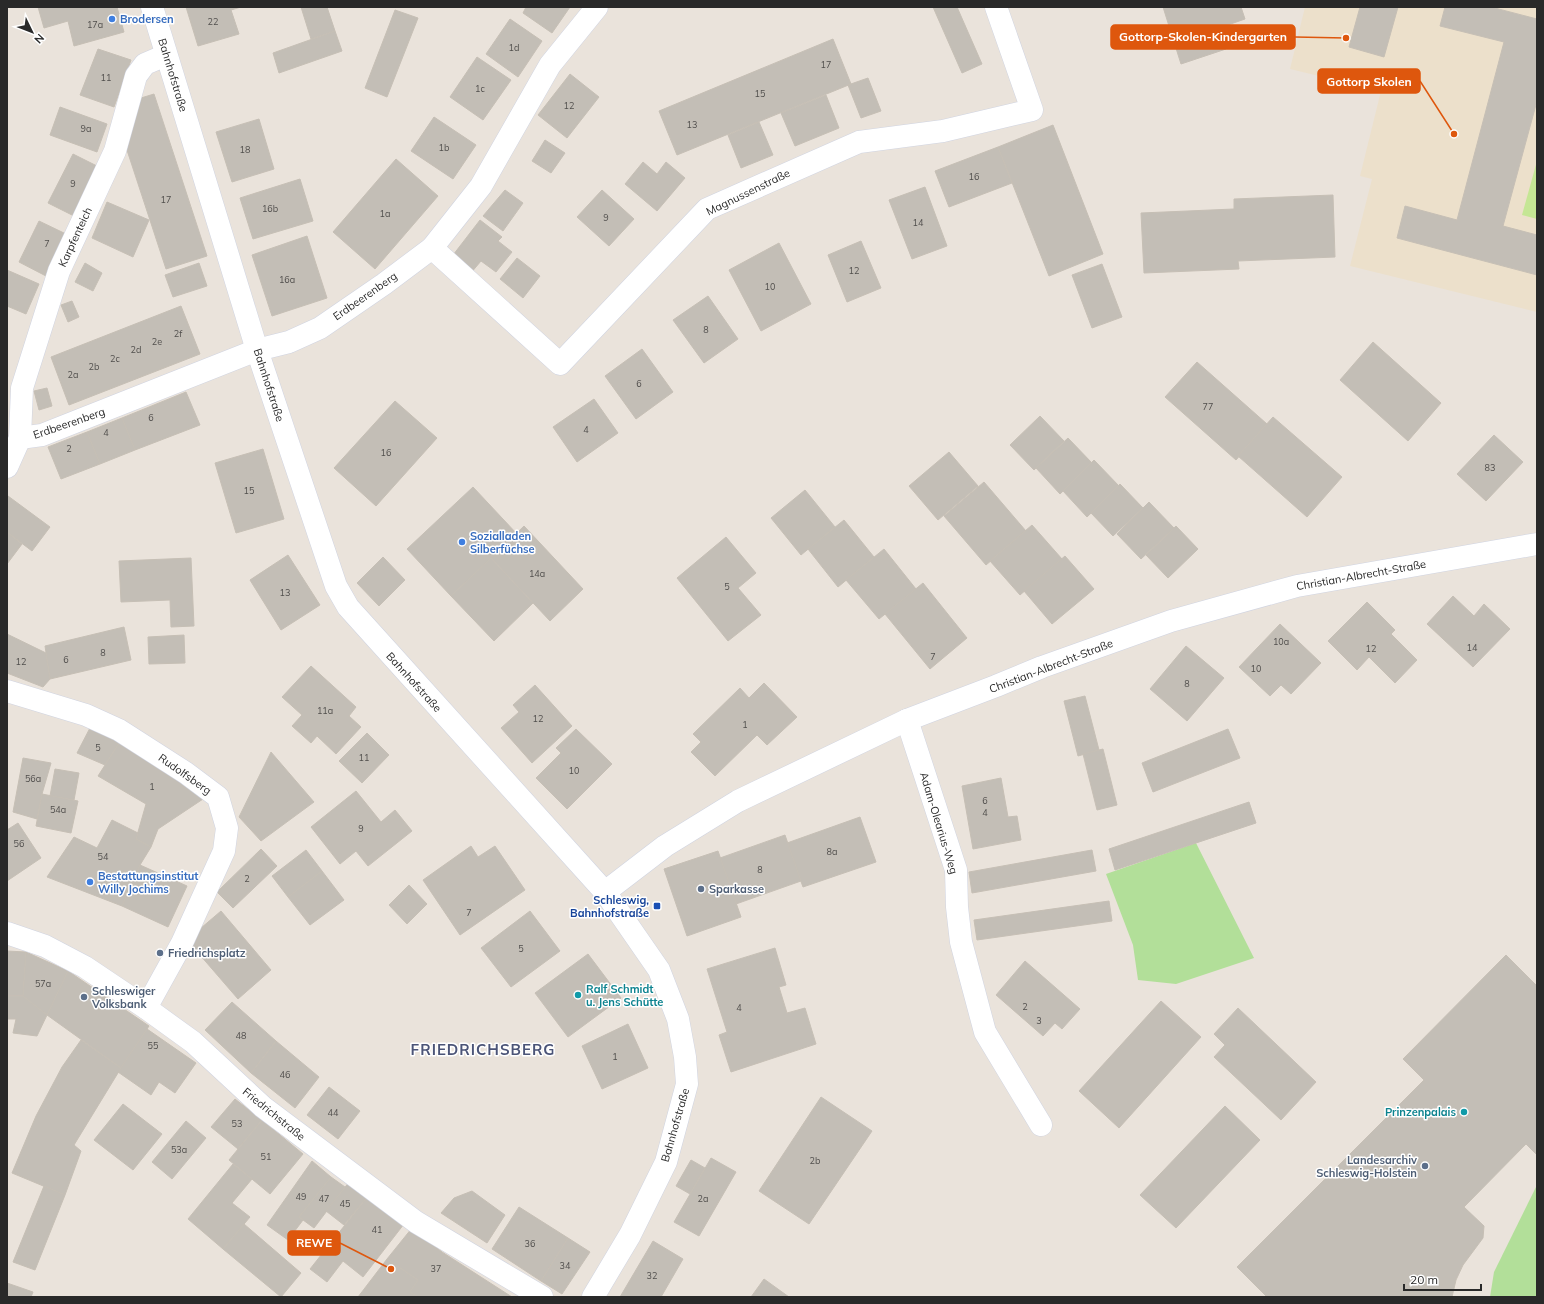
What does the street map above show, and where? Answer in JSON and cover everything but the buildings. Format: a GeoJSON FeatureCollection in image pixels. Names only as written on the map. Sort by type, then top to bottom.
{"type":"FeatureCollection","features":[{"type":"Feature","properties":{"kind":"street","name":"Bahnhofstraße"},"geometry":{"type":"LineString","coordinates":[[152,7],[257,350],[336,586],[348,607],[605,892],[659,970],[678,1019],[685,1057],[687,1084],[666,1162],[630,1236],[593,1297]]}},
{"type":"Feature","properties":{"kind":"street","name":"Erdbeerenberg"},"geometry":{"type":"LineString","coordinates":[[20,438],[50,432],[257,350],[289,342],[320,328],[384,284],[432,248],[481,186],[550,65],[598,7]]}},
{"type":"Feature","properties":{"kind":"street","name":"Magnussenstraße"},"geometry":{"type":"LineString","coordinates":[[432,248],[560,364],[707,209],[859,142],[943,131],[1032,110],[996,7]]}},
{"type":"Feature","properties":{"kind":"street","name":"Karpfenteich"},"geometry":{"type":"LineString","coordinates":[[20,438],[22,388],[59,271],[115,151],[136,76],[145,64],[166,55]]}},
{"type":"Feature","properties":{"kind":"street"},"geometry":{"type":"LineString","coordinates":[[7,467],[20,438]]}},
{"type":"Feature","properties":{"kind":"street","name":"Christian-Albrecht-Straße"},"geometry":{"type":"LineString","coordinates":[[605,892],[665,846],[738,801],[907,720],[996,686],[1042,666],[1171,621],[1297,586],[1537,544]]}},
{"type":"Feature","properties":{"kind":"street","name":"Rudolfsberg"},"geometry":{"type":"LineString","coordinates":[[7,691],[86,715],[119,730],[186,773],[218,797],[227,828],[224,851],[182,943],[146,1008]]}},
{"type":"Feature","properties":{"kind":"street","name":"Adam-Olearius-Weg"},"geometry":{"type":"LineString","coordinates":[[907,720],[956,870],[957,907],[961,942],[985,1032],[1041,1125]]}},
{"type":"Feature","properties":{"kind":"street","name":"Friedrichstraße"},"geometry":{"type":"LineString","coordinates":[[7,933],[46,946],[85,967],[146,1008],[192,1042],[263,1107],[416,1222],[542,1297]]}},
{"type":"Feature","properties":{"kind":"shaded area"},"geometry":{"type":"Polygon","coordinates":[[[1305,7],[1537,7],[1537,312],[1350,266],[1372,179],[1360,176],[1381,91],[1290,69],[1305,7]]]}},
{"type":"Feature","properties":{"kind":"green space"},"geometry":{"type":"Polygon","coordinates":[[[1537,161],[1537,219],[1522,215],[1537,161]]]}},
{"type":"Feature","properties":{"kind":"green space"},"geometry":{"type":"Polygon","coordinates":[[[1196,843],[1254,958],[1176,984],[1138,980],[1133,945],[1106,874],[1196,843]]]}},
{"type":"Feature","properties":{"kind":"green space"},"geometry":{"type":"Polygon","coordinates":[[[1537,1185],[1537,1297],[1490,1297],[1494,1272],[1537,1185]]]}},
{"type":"Feature","properties":{"kind":"place","name":"Brodersen"},"geometry":{"type":"Point","coordinates":[112,19]}},
{"type":"Feature","properties":{"kind":"place","name":"Gottorp-Skolen-Kindergarten"},"geometry":{"type":"Point","coordinates":[1346,38]}},
{"type":"Feature","properties":{"kind":"place","name":"Gottorp Skolen"},"geometry":{"type":"Point","coordinates":[1454,134]}},
{"type":"Feature","properties":{"kind":"place","name":"Sozialladen Silberfüchse"},"geometry":{"type":"Point","coordinates":[462,542]}},
{"type":"Feature","properties":{"kind":"place","name":"Bestattungsinstitut Willy Jochims"},"geometry":{"type":"Point","coordinates":[90,882]}},
{"type":"Feature","properties":{"kind":"place","name":"Sparkasse"},"geometry":{"type":"Point","coordinates":[701,889]}},
{"type":"Feature","properties":{"kind":"place","name":"Schleswig, Bahnhofstraße"},"geometry":{"type":"Point","coordinates":[657,906]}},
{"type":"Feature","properties":{"kind":"place","name":"Friedrichsplatz"},"geometry":{"type":"Point","coordinates":[160,953]}},
{"type":"Feature","properties":{"kind":"place","name":"Ralf Schmidt u. Jens Schütte"},"geometry":{"type":"Point","coordinates":[578,995]}},
{"type":"Feature","properties":{"kind":"place","name":"Schleswiger Volksbank"},"geometry":{"type":"Point","coordinates":[84,997]}},
{"type":"Feature","properties":{"kind":"place","name":"Prinzenpalais"},"geometry":{"type":"Point","coordinates":[1464,1112]}},
{"type":"Feature","properties":{"kind":"place","name":"Landesarchiv Schleswig-Holstein"},"geometry":{"type":"Point","coordinates":[1425,1166]}},
{"type":"Feature","properties":{"kind":"place","name":"REWE"},"geometry":{"type":"Point","coordinates":[391,1269]}},
{"type":"Feature","properties":{"kind":"district","name":"FRIEDRICHSBERG"},"geometry":{"type":"Point","coordinates":[483,1050]}}]}
